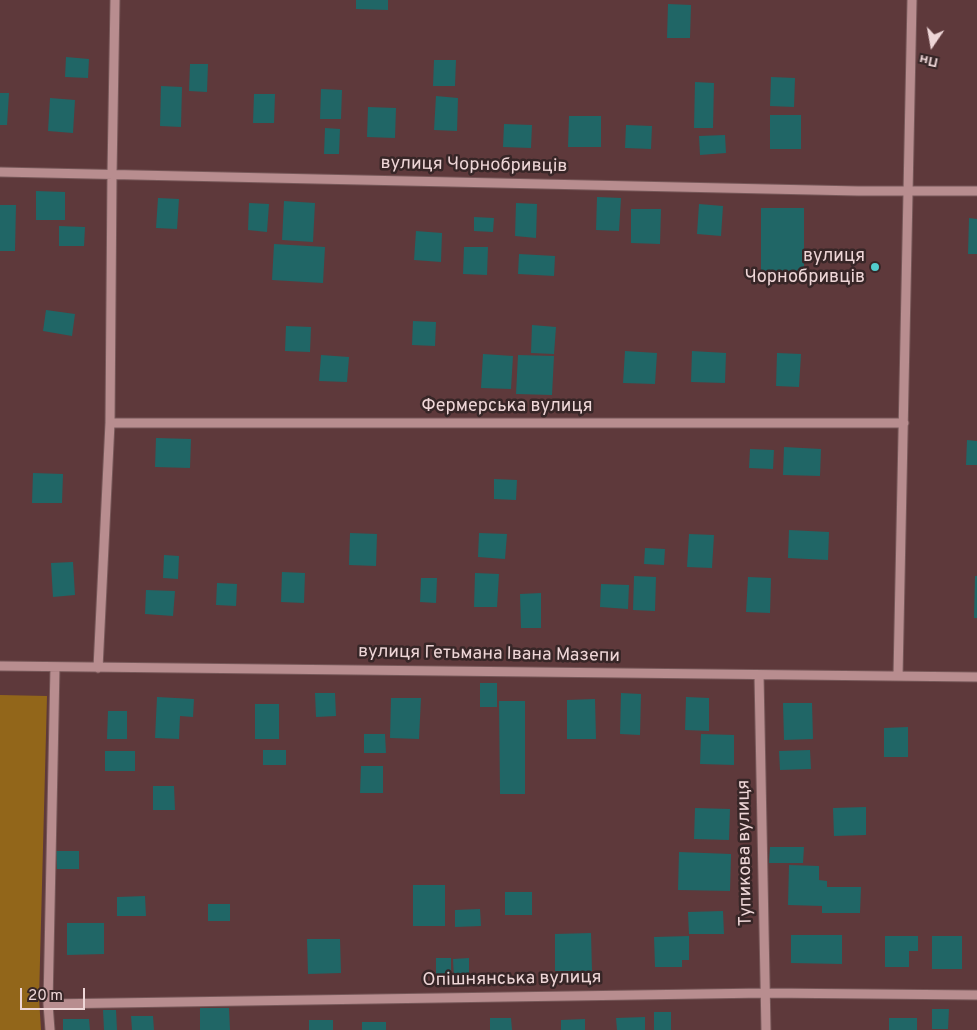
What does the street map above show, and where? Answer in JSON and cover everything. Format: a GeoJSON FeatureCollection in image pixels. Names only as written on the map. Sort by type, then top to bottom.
{"type":"FeatureCollection","features":[{"type":"Feature","properties":{"kind":"street"},"geometry":{"type":"LineString","coordinates":[[98,668],[110,423],[112,174],[116,0]]}},
{"type":"Feature","properties":{"kind":"street"},"geometry":{"type":"LineString","coordinates":[[898,676],[912,0]]}},
{"type":"Feature","properties":{"kind":"street","name":"вулиця Чорнобривців"},"geometry":{"type":"LineString","coordinates":[[0,172],[858,191],[977,191]]}},
{"type":"Feature","properties":{"kind":"street","name":"Фермерська вулиця"},"geometry":{"type":"LineString","coordinates":[[110,423],[904,423]]}},
{"type":"Feature","properties":{"kind":"street","name":"вулиця Гетьмана Івана Мазепи"},"geometry":{"type":"LineString","coordinates":[[0,666],[977,677]]}},
{"type":"Feature","properties":{"kind":"street"},"geometry":{"type":"LineString","coordinates":[[50,1030],[48,1004],[55,667]]}},
{"type":"Feature","properties":{"kind":"street","name":"Тупикова вулиця"},"geometry":{"type":"LineString","coordinates":[[759,674],[766,1030]]}},
{"type":"Feature","properties":{"kind":"street","name":"Опішнянська вулиця"},"geometry":{"type":"LineString","coordinates":[[48,1004],[765,993],[977,994]]}},
{"type":"Feature","properties":{"kind":"shaded area"},"geometry":{"type":"Polygon","coordinates":[[[0,695],[47,696],[39,998],[41,1030],[0,1030],[0,695]]]}},
{"type":"Feature","properties":{"kind":"building"},"geometry":{"type":"Polygon","coordinates":[[[356,0],[388,0],[388,10],[356,9],[356,0]]]}},
{"type":"Feature","properties":{"kind":"building"},"geometry":{"type":"Polygon","coordinates":[[[668,4],[691,5],[690,38],[667,38],[668,4]]]}},
{"type":"Feature","properties":{"kind":"building"},"geometry":{"type":"Polygon","coordinates":[[[66,57],[89,59],[88,78],[65,77],[66,57]]]}},
{"type":"Feature","properties":{"kind":"building"},"geometry":{"type":"Polygon","coordinates":[[[434,60],[456,60],[455,86],[433,86],[434,60]]]}},
{"type":"Feature","properties":{"kind":"building"},"geometry":{"type":"Polygon","coordinates":[[[190,64],[208,64],[207,92],[189,91],[190,64]]]}},
{"type":"Feature","properties":{"kind":"building"},"geometry":{"type":"Polygon","coordinates":[[[771,77],[795,78],[794,107],[770,106],[771,77]]]}},
{"type":"Feature","properties":{"kind":"building"},"geometry":{"type":"Polygon","coordinates":[[[695,82],[714,83],[713,128],[694,128],[695,82]]]}},
{"type":"Feature","properties":{"kind":"building"},"geometry":{"type":"Polygon","coordinates":[[[161,86],[182,87],[181,127],[160,126],[161,86]]]}},
{"type":"Feature","properties":{"kind":"building"},"geometry":{"type":"Polygon","coordinates":[[[321,89],[342,90],[341,119],[320,119],[321,89]]]}},
{"type":"Feature","properties":{"kind":"building"},"geometry":{"type":"Polygon","coordinates":[[[0,93],[9,93],[7,125],[0,125],[0,93]]]}},
{"type":"Feature","properties":{"kind":"building"},"geometry":{"type":"Polygon","coordinates":[[[254,94],[275,94],[274,123],[253,123],[254,94]]]}},
{"type":"Feature","properties":{"kind":"building"},"geometry":{"type":"Polygon","coordinates":[[[436,96],[458,98],[457,131],[434,130],[436,96]]]}},
{"type":"Feature","properties":{"kind":"building"},"geometry":{"type":"Polygon","coordinates":[[[50,98],[75,100],[73,133],[48,131],[50,98]]]}},
{"type":"Feature","properties":{"kind":"building"},"geometry":{"type":"Polygon","coordinates":[[[368,107],[396,108],[395,138],[367,137],[368,107]]]}},
{"type":"Feature","properties":{"kind":"building"},"geometry":{"type":"Polygon","coordinates":[[[770,115],[801,115],[801,149],[770,149],[770,115]]]}},
{"type":"Feature","properties":{"kind":"building"},"geometry":{"type":"Polygon","coordinates":[[[569,116],[601,116],[601,147],[568,147],[569,116]]]}},
{"type":"Feature","properties":{"kind":"building"},"geometry":{"type":"Polygon","coordinates":[[[504,124],[532,125],[531,148],[503,147],[504,124]]]}},
{"type":"Feature","properties":{"kind":"building"},"geometry":{"type":"Polygon","coordinates":[[[626,125],[652,126],[651,149],[625,148],[626,125]]]}},
{"type":"Feature","properties":{"kind":"building"},"geometry":{"type":"Polygon","coordinates":[[[325,128],[340,129],[339,154],[324,154],[325,128]]]}},
{"type":"Feature","properties":{"kind":"building"},"geometry":{"type":"Polygon","coordinates":[[[725,135],[726,153],[700,155],[699,136],[725,135]]]}},
{"type":"Feature","properties":{"kind":"building"},"geometry":{"type":"Polygon","coordinates":[[[36,191],[65,192],[65,220],[36,220],[36,191]]]}},
{"type":"Feature","properties":{"kind":"building"},"geometry":{"type":"Polygon","coordinates":[[[597,197],[621,198],[619,231],[596,230],[597,197]]]}},
{"type":"Feature","properties":{"kind":"building"},"geometry":{"type":"Polygon","coordinates":[[[158,198],[179,199],[177,229],[156,228],[158,198]]]}},
{"type":"Feature","properties":{"kind":"building"},"geometry":{"type":"Polygon","coordinates":[[[284,201],[315,203],[313,242],[282,240],[284,201]]]}},
{"type":"Feature","properties":{"kind":"building"},"geometry":{"type":"Polygon","coordinates":[[[249,203],[269,204],[267,232],[248,230],[249,203]]]}},
{"type":"Feature","properties":{"kind":"building"},"geometry":{"type":"Polygon","coordinates":[[[516,203],[537,204],[536,238],[515,236],[516,203]]]}},
{"type":"Feature","properties":{"kind":"building"},"geometry":{"type":"Polygon","coordinates":[[[699,204],[723,206],[721,236],[697,234],[699,204]]]}},
{"type":"Feature","properties":{"kind":"building"},"geometry":{"type":"Polygon","coordinates":[[[0,205],[16,205],[15,251],[0,251],[0,205]]]}},
{"type":"Feature","properties":{"kind":"building"},"geometry":{"type":"Polygon","coordinates":[[[761,208],[804,208],[804,271],[761,271],[761,208]]]}},
{"type":"Feature","properties":{"kind":"building"},"geometry":{"type":"Polygon","coordinates":[[[631,209],[661,209],[660,244],[631,243],[631,209]]]}},
{"type":"Feature","properties":{"kind":"building"},"geometry":{"type":"Polygon","coordinates":[[[474,217],[494,218],[493,232],[474,231],[474,217]]]}},
{"type":"Feature","properties":{"kind":"building"},"geometry":{"type":"Polygon","coordinates":[[[969,218],[977,219],[977,254],[968,254],[969,218]]]}},
{"type":"Feature","properties":{"kind":"building"},"geometry":{"type":"Polygon","coordinates":[[[59,226],[85,227],[84,246],[59,246],[59,226]]]}},
{"type":"Feature","properties":{"kind":"building"},"geometry":{"type":"Polygon","coordinates":[[[416,231],[442,233],[441,262],[414,260],[416,231]]]}},
{"type":"Feature","properties":{"kind":"building"},"geometry":{"type":"Polygon","coordinates":[[[274,244],[325,247],[323,283],[272,280],[274,244]]]}},
{"type":"Feature","properties":{"kind":"building"},"geometry":{"type":"Polygon","coordinates":[[[464,247],[488,247],[487,275],[463,274],[464,247]]]}},
{"type":"Feature","properties":{"kind":"building"},"geometry":{"type":"Polygon","coordinates":[[[519,254],[555,256],[554,276],[518,274],[519,254]]]}},
{"type":"Feature","properties":{"kind":"building"},"geometry":{"type":"Polygon","coordinates":[[[46,310],[75,314],[72,336],[43,331],[46,310]]]}},
{"type":"Feature","properties":{"kind":"building"},"geometry":{"type":"Polygon","coordinates":[[[413,321],[436,322],[435,346],[412,345],[413,321]]]}},
{"type":"Feature","properties":{"kind":"building"},"geometry":{"type":"Polygon","coordinates":[[[532,325],[556,327],[554,354],[531,353],[532,325]]]}},
{"type":"Feature","properties":{"kind":"building"},"geometry":{"type":"Polygon","coordinates":[[[286,326],[311,327],[310,352],[285,351],[286,326]]]}},
{"type":"Feature","properties":{"kind":"building"},"geometry":{"type":"Polygon","coordinates":[[[625,351],[657,353],[655,384],[623,383],[625,351]]]}},
{"type":"Feature","properties":{"kind":"building"},"geometry":{"type":"Polygon","coordinates":[[[692,351],[726,353],[725,383],[691,382],[692,351]]]}},
{"type":"Feature","properties":{"kind":"building"},"geometry":{"type":"Polygon","coordinates":[[[777,353],[801,354],[799,387],[776,386],[777,353]]]}},
{"type":"Feature","properties":{"kind":"building"},"geometry":{"type":"Polygon","coordinates":[[[483,354],[513,356],[511,389],[481,388],[483,354]]]}},
{"type":"Feature","properties":{"kind":"building"},"geometry":{"type":"Polygon","coordinates":[[[321,355],[349,357],[347,382],[319,381],[321,355]]]}},
{"type":"Feature","properties":{"kind":"building"},"geometry":{"type":"Polygon","coordinates":[[[518,355],[554,356],[552,395],[516,394],[518,355]]]}},
{"type":"Feature","properties":{"kind":"building"},"geometry":{"type":"Polygon","coordinates":[[[156,438],[191,439],[190,468],[155,467],[156,438]]]}},
{"type":"Feature","properties":{"kind":"building"},"geometry":{"type":"Polygon","coordinates":[[[967,440],[977,441],[977,465],[966,465],[967,440]]]}},
{"type":"Feature","properties":{"kind":"building"},"geometry":{"type":"Polygon","coordinates":[[[784,447],[821,449],[820,476],[783,475],[784,447]]]}},
{"type":"Feature","properties":{"kind":"building"},"geometry":{"type":"Polygon","coordinates":[[[750,449],[774,450],[773,469],[749,468],[750,449]]]}},
{"type":"Feature","properties":{"kind":"building"},"geometry":{"type":"Polygon","coordinates":[[[33,473],[63,474],[62,503],[32,503],[33,473]]]}},
{"type":"Feature","properties":{"kind":"building"},"geometry":{"type":"Polygon","coordinates":[[[494,479],[517,480],[516,500],[494,499],[494,479]]]}},
{"type":"Feature","properties":{"kind":"building"},"geometry":{"type":"Polygon","coordinates":[[[789,530],[829,532],[828,560],[788,558],[789,530]]]}},
{"type":"Feature","properties":{"kind":"building"},"geometry":{"type":"Polygon","coordinates":[[[350,533],[377,534],[376,566],[349,565],[350,533]]]}},
{"type":"Feature","properties":{"kind":"building"},"geometry":{"type":"Polygon","coordinates":[[[479,533],[507,534],[505,559],[478,557],[479,533]]]}},
{"type":"Feature","properties":{"kind":"building"},"geometry":{"type":"Polygon","coordinates":[[[689,534],[714,535],[712,568],[687,567],[689,534]]]}},
{"type":"Feature","properties":{"kind":"building"},"geometry":{"type":"Polygon","coordinates":[[[645,548],[665,549],[664,565],[644,564],[645,548]]]}},
{"type":"Feature","properties":{"kind":"building"},"geometry":{"type":"Polygon","coordinates":[[[164,555],[179,556],[178,579],[163,578],[164,555]]]}},
{"type":"Feature","properties":{"kind":"building"},"geometry":{"type":"Polygon","coordinates":[[[73,562],[75,595],[53,597],[51,563],[73,562]]]}},
{"type":"Feature","properties":{"kind":"building"},"geometry":{"type":"Polygon","coordinates":[[[282,572],[305,573],[304,603],[281,602],[282,572]]]}},
{"type":"Feature","properties":{"kind":"building"},"geometry":{"type":"Polygon","coordinates":[[[475,573],[499,574],[497,607],[474,607],[475,573]]]}},
{"type":"Feature","properties":{"kind":"building"},"geometry":{"type":"Polygon","coordinates":[[[634,576],[656,577],[655,611],[633,610],[634,576]]]}},
{"type":"Feature","properties":{"kind":"building"},"geometry":{"type":"Polygon","coordinates":[[[975,576],[977,576],[977,618],[974,618],[975,576]]]}},
{"type":"Feature","properties":{"kind":"building"},"geometry":{"type":"Polygon","coordinates":[[[748,577],[771,578],[770,613],[746,612],[748,577]]]}},
{"type":"Feature","properties":{"kind":"building"},"geometry":{"type":"Polygon","coordinates":[[[421,578],[437,578],[436,603],[420,602],[421,578]]]}},
{"type":"Feature","properties":{"kind":"building"},"geometry":{"type":"Polygon","coordinates":[[[217,583],[237,584],[236,606],[216,605],[217,583]]]}},
{"type":"Feature","properties":{"kind":"building"},"geometry":{"type":"Polygon","coordinates":[[[601,584],[629,585],[628,609],[600,607],[601,584]]]}},
{"type":"Feature","properties":{"kind":"building"},"geometry":{"type":"Polygon","coordinates":[[[146,590],[175,591],[173,616],[145,614],[146,590]]]}},
{"type":"Feature","properties":{"kind":"building"},"geometry":{"type":"Polygon","coordinates":[[[541,593],[541,628],[521,628],[520,594],[541,593]]]}},
{"type":"Feature","properties":{"kind":"building"},"geometry":{"type":"Polygon","coordinates":[[[480,683],[497,683],[497,707],[480,707],[480,683]]]}},
{"type":"Feature","properties":{"kind":"building"},"geometry":{"type":"Polygon","coordinates":[[[315,693],[335,693],[336,716],[316,717],[315,693]]]}},
{"type":"Feature","properties":{"kind":"building"},"geometry":{"type":"Polygon","coordinates":[[[621,693],[641,694],[640,735],[620,734],[621,693]]]}},
{"type":"Feature","properties":{"kind":"building"},"geometry":{"type":"Polygon","coordinates":[[[157,697],[194,699],[193,717],[180,716],[179,739],[155,738],[157,697]]]}},
{"type":"Feature","properties":{"kind":"building"},"geometry":{"type":"Polygon","coordinates":[[[686,697],[709,698],[709,731],[685,730],[686,697]]]}},
{"type":"Feature","properties":{"kind":"building"},"geometry":{"type":"Polygon","coordinates":[[[391,698],[421,698],[419,739],[390,738],[391,698]]]}},
{"type":"Feature","properties":{"kind":"building"},"geometry":{"type":"Polygon","coordinates":[[[595,699],[596,739],[567,739],[567,700],[595,699]]]}},
{"type":"Feature","properties":{"kind":"building"},"geometry":{"type":"Polygon","coordinates":[[[499,701],[525,701],[525,794],[500,794],[499,701]]]}},
{"type":"Feature","properties":{"kind":"building"},"geometry":{"type":"Polygon","coordinates":[[[783,703],[812,703],[813,739],[784,740],[783,703]]]}},
{"type":"Feature","properties":{"kind":"building"},"geometry":{"type":"Polygon","coordinates":[[[255,704],[279,704],[279,739],[255,739],[255,704]]]}},
{"type":"Feature","properties":{"kind":"building"},"geometry":{"type":"Polygon","coordinates":[[[108,711],[127,711],[127,739],[107,739],[108,711]]]}},
{"type":"Feature","properties":{"kind":"building"},"geometry":{"type":"Polygon","coordinates":[[[908,727],[908,757],[884,757],[884,728],[908,727]]]}},
{"type":"Feature","properties":{"kind":"building"},"geometry":{"type":"Polygon","coordinates":[[[364,734],[385,734],[386,753],[364,753],[364,734]]]}},
{"type":"Feature","properties":{"kind":"building"},"geometry":{"type":"Polygon","coordinates":[[[701,734],[734,735],[734,765],[700,764],[701,734]]]}},
{"type":"Feature","properties":{"kind":"building"},"geometry":{"type":"Polygon","coordinates":[[[263,750],[286,750],[286,765],[263,765],[263,750]]]}},
{"type":"Feature","properties":{"kind":"building"},"geometry":{"type":"Polygon","coordinates":[[[810,750],[811,769],[780,770],[779,751],[810,750]]]}},
{"type":"Feature","properties":{"kind":"building"},"geometry":{"type":"Polygon","coordinates":[[[105,751],[135,751],[135,771],[105,771],[105,751]]]}},
{"type":"Feature","properties":{"kind":"building"},"geometry":{"type":"Polygon","coordinates":[[[361,766],[383,766],[383,793],[360,793],[361,766]]]}},
{"type":"Feature","properties":{"kind":"building"},"geometry":{"type":"Polygon","coordinates":[[[153,786],[174,786],[175,810],[153,810],[153,786]]]}},
{"type":"Feature","properties":{"kind":"building"},"geometry":{"type":"Polygon","coordinates":[[[866,807],[866,835],[834,836],[833,808],[866,807]]]}},
{"type":"Feature","properties":{"kind":"building"},"geometry":{"type":"Polygon","coordinates":[[[695,808],[730,809],[729,840],[694,839],[695,808]]]}},
{"type":"Feature","properties":{"kind":"building"},"geometry":{"type":"Polygon","coordinates":[[[770,847],[804,847],[803,863],[769,863],[770,847]]]}},
{"type":"Feature","properties":{"kind":"building"},"geometry":{"type":"Polygon","coordinates":[[[56,851],[79,851],[79,869],[57,869],[56,851]]]}},
{"type":"Feature","properties":{"kind":"building"},"geometry":{"type":"Polygon","coordinates":[[[679,852],[731,854],[730,891],[678,890],[679,852]]]}},
{"type":"Feature","properties":{"kind":"building"},"geometry":{"type":"Polygon","coordinates":[[[789,865],[819,866],[819,880],[827,881],[827,887],[861,887],[860,913],[822,913],[822,906],[788,905],[789,865]]]}},
{"type":"Feature","properties":{"kind":"building"},"geometry":{"type":"Polygon","coordinates":[[[413,885],[445,885],[445,926],[413,926],[413,885]]]}},
{"type":"Feature","properties":{"kind":"building"},"geometry":{"type":"Polygon","coordinates":[[[505,892],[532,892],[532,915],[505,915],[505,892]]]}},
{"type":"Feature","properties":{"kind":"building"},"geometry":{"type":"Polygon","coordinates":[[[145,896],[146,916],[117,916],[117,897],[145,896]]]}},
{"type":"Feature","properties":{"kind":"building"},"geometry":{"type":"Polygon","coordinates":[[[208,904],[230,904],[230,921],[208,921],[208,904]]]}},
{"type":"Feature","properties":{"kind":"building"},"geometry":{"type":"Polygon","coordinates":[[[480,909],[481,926],[455,927],[455,910],[480,909]]]}},
{"type":"Feature","properties":{"kind":"building"},"geometry":{"type":"Polygon","coordinates":[[[723,911],[724,934],[689,934],[688,912],[723,911]]]}},
{"type":"Feature","properties":{"kind":"building"},"geometry":{"type":"Polygon","coordinates":[[[67,923],[104,923],[104,954],[67,955],[67,923]]]}},
{"type":"Feature","properties":{"kind":"building"},"geometry":{"type":"Polygon","coordinates":[[[591,933],[592,971],[555,971],[555,934],[591,933]]]}},
{"type":"Feature","properties":{"kind":"building"},"geometry":{"type":"Polygon","coordinates":[[[791,935],[842,935],[842,964],[791,963],[791,935]]]}},
{"type":"Feature","properties":{"kind":"building"},"geometry":{"type":"Polygon","coordinates":[[[689,936],[689,960],[682,960],[682,967],[655,967],[654,937],[689,936]]]}},
{"type":"Feature","properties":{"kind":"building"},"geometry":{"type":"Polygon","coordinates":[[[885,936],[918,936],[918,951],[909,951],[909,967],[885,967],[885,936]]]}},
{"type":"Feature","properties":{"kind":"building"},"geometry":{"type":"Polygon","coordinates":[[[932,936],[962,936],[962,969],[932,969],[932,936]]]}},
{"type":"Feature","properties":{"kind":"building"},"geometry":{"type":"Polygon","coordinates":[[[307,939],[340,939],[341,973],[308,974],[307,939]]]}},
{"type":"Feature","properties":{"kind":"building"},"geometry":{"type":"Polygon","coordinates":[[[436,958],[451,958],[451,979],[436,979],[436,958]]]}},
{"type":"Feature","properties":{"kind":"building"},"geometry":{"type":"Polygon","coordinates":[[[469,958],[469,979],[454,979],[453,959],[469,958]]]}},
{"type":"Feature","properties":{"kind":"building"},"geometry":{"type":"Polygon","coordinates":[[[200,1008],[229,1008],[230,1030],[200,1030],[200,1008]]]}},
{"type":"Feature","properties":{"kind":"building"},"geometry":{"type":"Polygon","coordinates":[[[932,1009],[949,1009],[948,1029],[932,1029],[932,1009]]]}},
{"type":"Feature","properties":{"kind":"building"},"geometry":{"type":"Polygon","coordinates":[[[103,1010],[116,1010],[117,1030],[104,1030],[103,1010]]]}},
{"type":"Feature","properties":{"kind":"building"},"geometry":{"type":"Polygon","coordinates":[[[654,1012],[671,1012],[671,1030],[654,1030],[654,1012]]]}},
{"type":"Feature","properties":{"kind":"building"},"geometry":{"type":"Polygon","coordinates":[[[131,1016],[153,1016],[154,1030],[132,1030],[131,1016]]]}},
{"type":"Feature","properties":{"kind":"building"},"geometry":{"type":"Polygon","coordinates":[[[645,1017],[645,1030],[617,1030],[616,1018],[645,1017]]]}},
{"type":"Feature","properties":{"kind":"building"},"geometry":{"type":"Polygon","coordinates":[[[490,1018],[511,1018],[512,1030],[490,1030],[490,1018]]]}},
{"type":"Feature","properties":{"kind":"building"},"geometry":{"type":"Polygon","coordinates":[[[889,1018],[917,1018],[917,1030],[889,1030],[889,1018]]]}},
{"type":"Feature","properties":{"kind":"building"},"geometry":{"type":"Polygon","coordinates":[[[63,1019],[89,1019],[90,1030],[63,1030],[63,1019]]]}},
{"type":"Feature","properties":{"kind":"building"},"geometry":{"type":"Polygon","coordinates":[[[585,1019],[585,1030],[561,1030],[561,1020],[585,1019]]]}},
{"type":"Feature","properties":{"kind":"building"},"geometry":{"type":"Polygon","coordinates":[[[309,1020],[333,1020],[333,1030],[309,1030],[309,1020]]]}},
{"type":"Feature","properties":{"kind":"building"},"geometry":{"type":"Polygon","coordinates":[[[362,1022],[386,1022],[386,1030],[362,1030],[362,1022]]]}},
{"type":"Feature","properties":{"kind":"place","name":"вулиця Чорнобривців"},"geometry":{"type":"Point","coordinates":[875,267]}}]}
